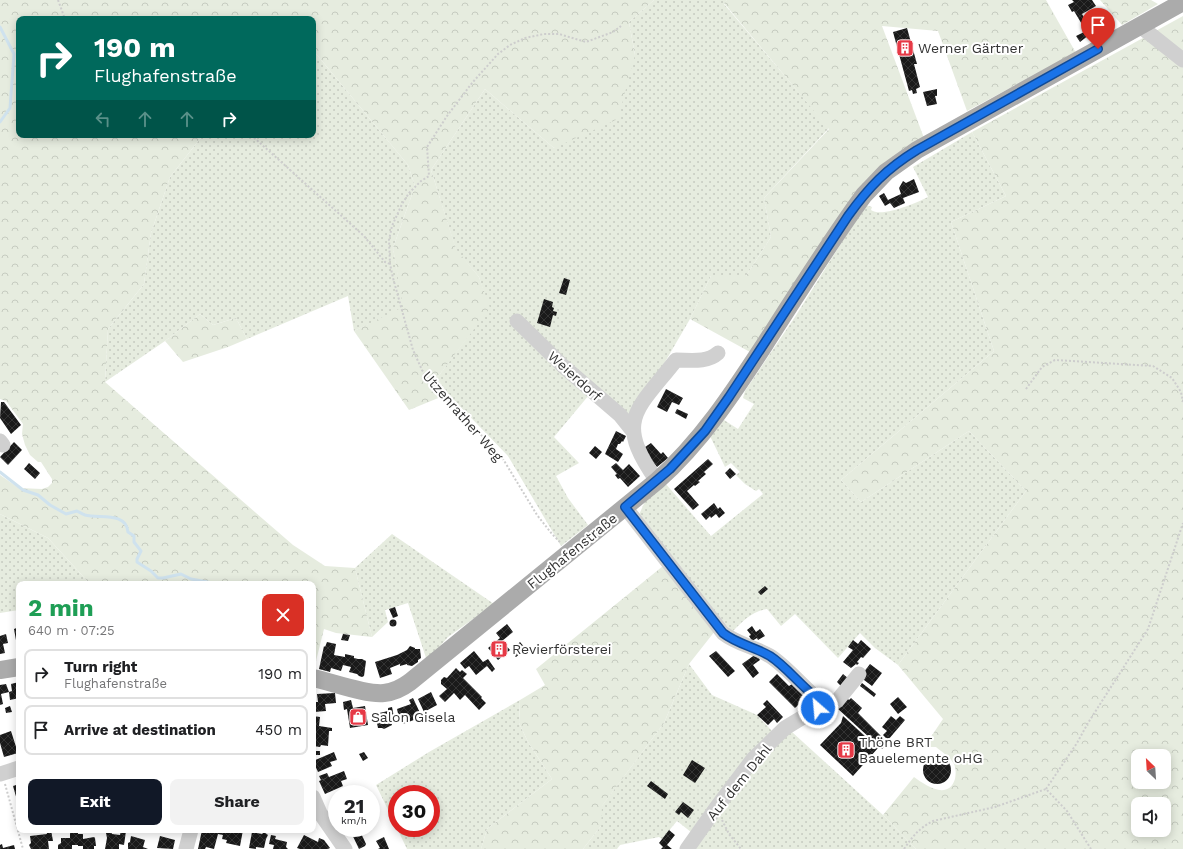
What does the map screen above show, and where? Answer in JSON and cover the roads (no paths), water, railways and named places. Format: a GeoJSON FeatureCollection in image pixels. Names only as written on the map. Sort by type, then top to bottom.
{"type":"FeatureCollection","features":[{"type":"Feature","properties":{"kind":"main road","name":"Flughafenstraße"},"geometry":{"type":"LineString","coordinates":[[316,679],[373,692],[383,693],[402,688],[670,469],[693,444],[729,397],[848,216],[876,181],[896,164],[917,150],[1183,2]]}},
{"type":"Feature","properties":{"kind":"main road"},"geometry":{"type":"LineString","coordinates":[[0,670],[16,667]]}},
{"type":"Feature","properties":{"kind":"street"},"geometry":{"type":"LineString","coordinates":[[1140,26],[1183,60]]}},
{"type":"Feature","properties":{"kind":"street","name":"Weierdorf"},"geometry":{"type":"LineString","coordinates":[[517,321],[563,366],[620,415],[632,430],[641,457],[657,481]]}},
{"type":"Feature","properties":{"kind":"street"},"geometry":{"type":"LineString","coordinates":[[632,430],[635,415],[640,405],[676,360],[709,359],[718,353]]}},
{"type":"Feature","properties":{"kind":"street"},"geometry":{"type":"LineString","coordinates":[[625,507],[723,633],[730,639],[761,651],[771,657],[811,693],[818,708]]}},
{"type":"Feature","properties":{"kind":"street","name":"Auf dem Dahl"},"geometry":{"type":"LineString","coordinates":[[687,849],[753,759],[785,728],[818,708],[830,706],[837,702],[859,674]]}},
{"type":"Feature","properties":{"kind":"street"},"geometry":{"type":"LineString","coordinates":[[1,774],[16,769]]}},
{"type":"Feature","properties":{"kind":"street"},"geometry":{"type":"LineString","coordinates":[[317,815],[346,849]]}},
{"type":"Feature","properties":{"kind":"street"},"geometry":{"type":"LineString","coordinates":[[186,849],[190,833]]}},
{"type":"Feature","properties":{"kind":"waterway"},"geometry":{"type":"LineString","coordinates":[[0,27],[14,54],[10,108],[0,122]]}},
{"type":"Feature","properties":{"kind":"waterway"},"geometry":{"type":"LineString","coordinates":[[0,472],[23,490],[38,495],[50,505],[66,514],[77,511],[85,515],[111,517],[122,521],[126,525],[128,532],[134,536],[134,542],[141,551],[137,562],[151,571],[158,578],[181,574],[191,579],[202,581]]}},
{"type":"Feature","properties":{"kind":"place","name":"Werner Gärtner"},"geometry":{"type":"Point","coordinates":[905,48]}},
{"type":"Feature","properties":{"kind":"place","name":"Revierförsterei"},"geometry":{"type":"Point","coordinates":[499,649]}},
{"type":"Feature","properties":{"kind":"place","name":"Salon Gisela"},"geometry":{"type":"Point","coordinates":[358,717]}},
{"type":"Feature","properties":{"kind":"place","name":"Thöne BRT Bauelemente oHG"},"geometry":{"type":"Point","coordinates":[846,750]}}]}
